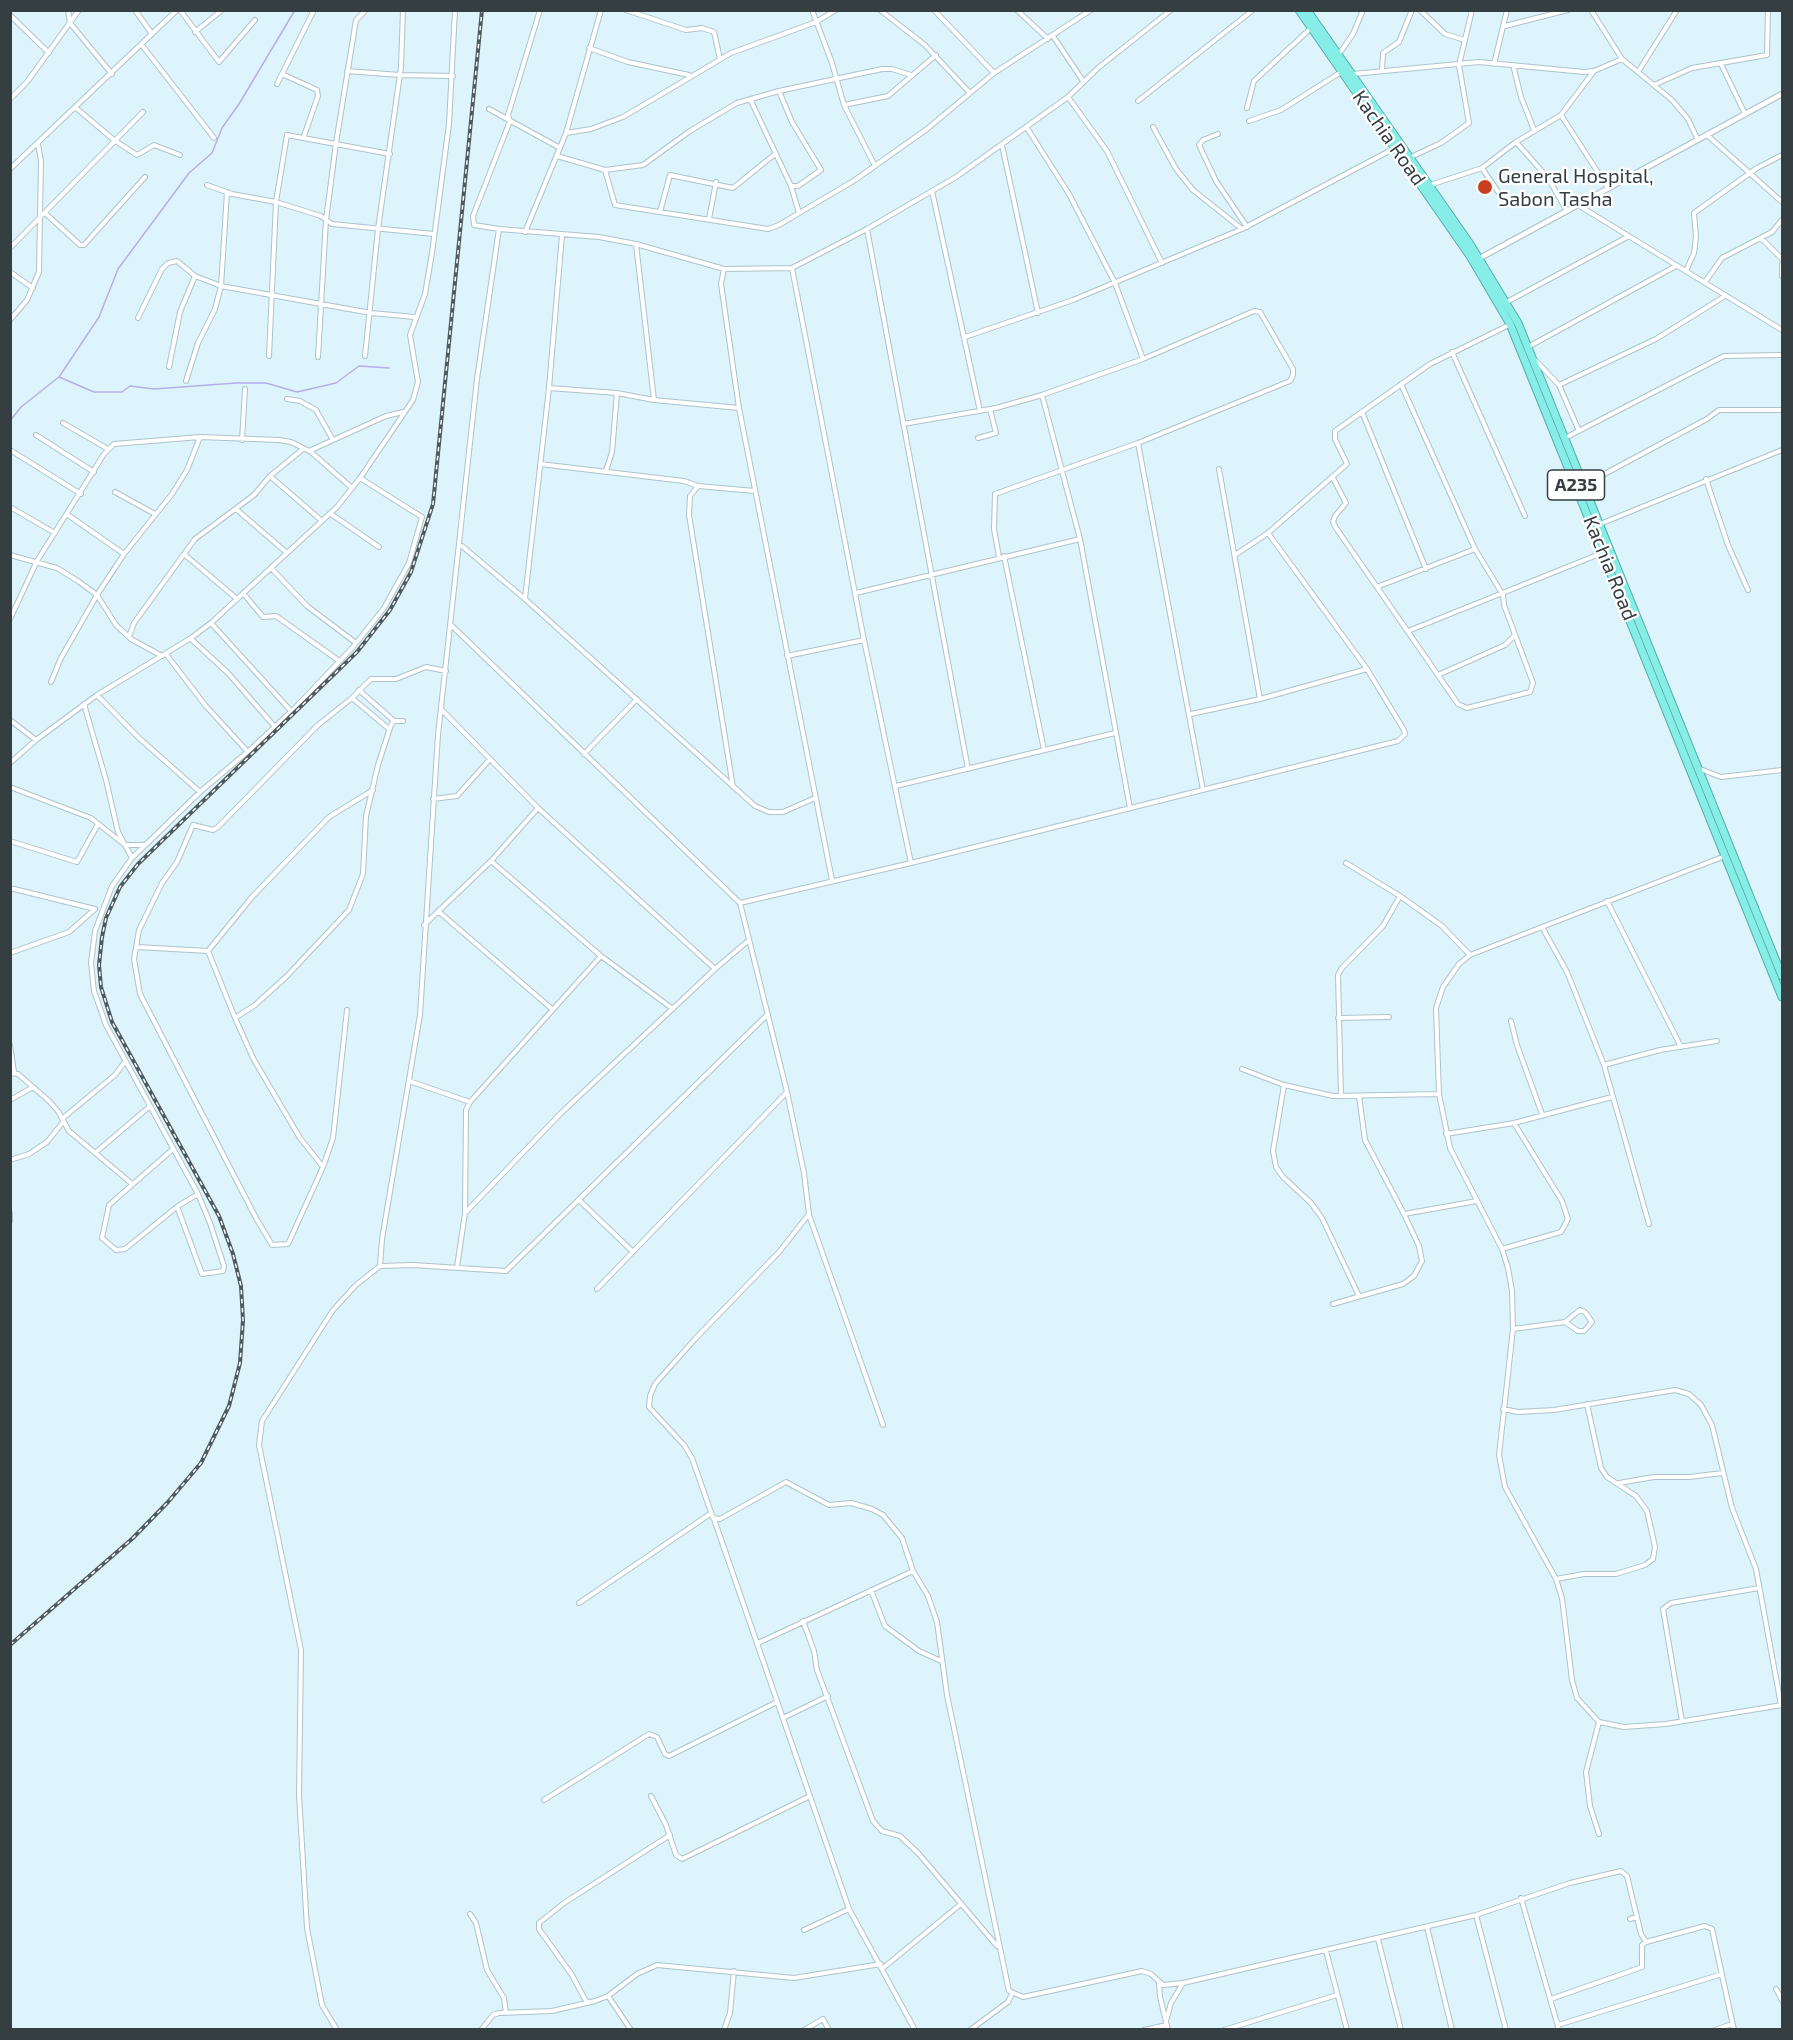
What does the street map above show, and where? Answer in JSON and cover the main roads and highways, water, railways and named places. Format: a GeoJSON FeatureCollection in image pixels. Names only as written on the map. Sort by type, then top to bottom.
{"type":"FeatureCollection","features":[{"type":"Feature","properties":{"kind":"highway","name":"Kachia Road"},"geometry":{"type":"LineString","coordinates":[[1299,10],[1478,267],[1510,324],[1565,438],[1782,973]]}},
{"type":"Feature","properties":{"kind":"highway","name":"Kachia Road"},"geometry":{"type":"LineString","coordinates":[[1307,10],[1411,157],[1507,302],[1533,359],[1534,372],[1603,552],[1782,997]]}},
{"type":"Feature","properties":{"kind":"waterway"},"geometry":{"type":"LineString","coordinates":[[10,421],[21,407],[59,377],[99,317],[118,269],[189,173],[212,153],[222,128],[239,104],[295,10]]}},
{"type":"Feature","properties":{"kind":"waterway"},"geometry":{"type":"LineString","coordinates":[[326,10],[332,11]]}},
{"type":"Feature","properties":{"kind":"waterway"},"geometry":{"type":"LineString","coordinates":[[59,377],[94,392],[122,392],[130,386],[154,389],[236,383],[266,383],[297,392],[336,383],[359,366],[389,368]]}},
{"type":"Feature","properties":{"kind":"railway"},"geometry":{"type":"LineString","coordinates":[[10,1645],[133,1538],[168,1502],[201,1463],[229,1406],[240,1363],[243,1320],[241,1286],[233,1254],[219,1216],[112,1022],[101,987],[99,965],[102,937],[106,918],[120,887],[138,864],[357,652],[390,610],[411,572],[433,504],[482,10]]}},
{"type":"Feature","properties":{"kind":"place","name":"General Hospital, Sabon Tasha"},"geometry":{"type":"Point","coordinates":[1485,187]}}]}
